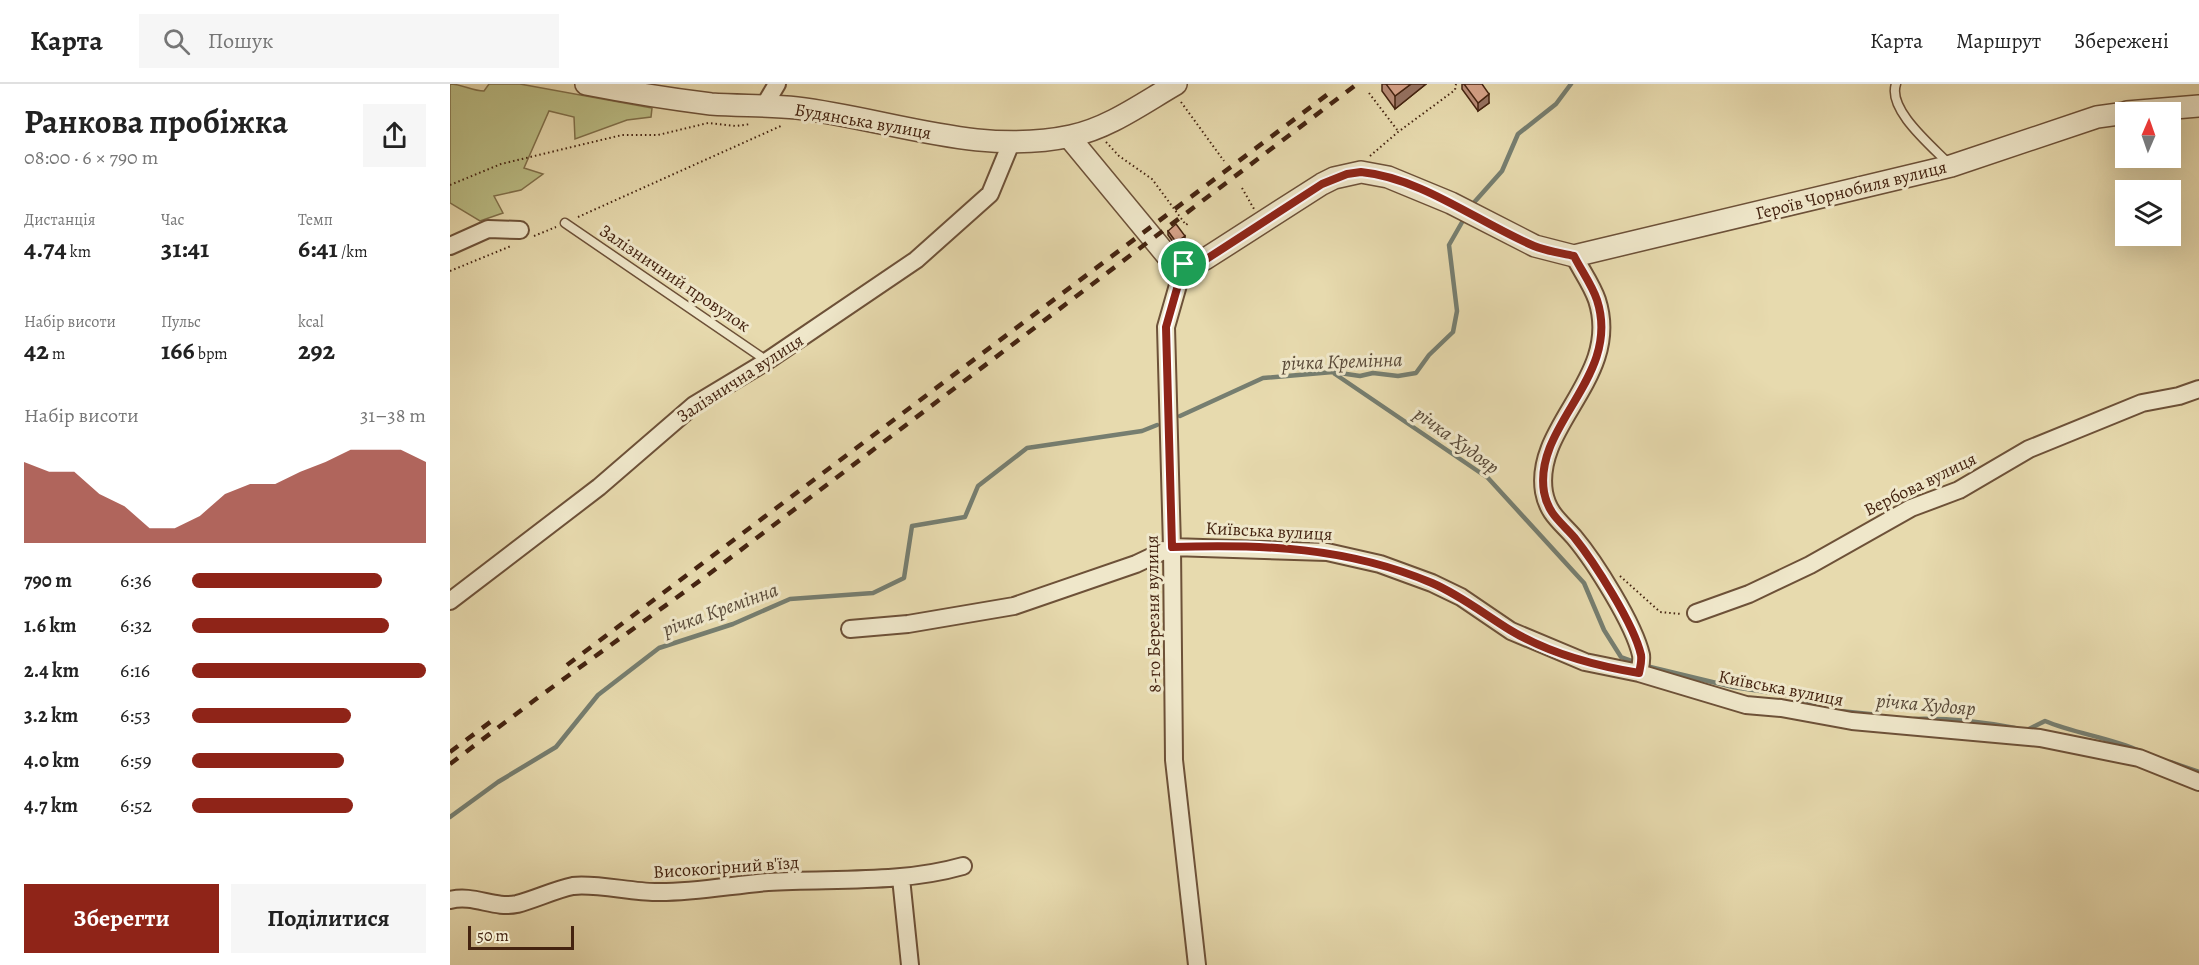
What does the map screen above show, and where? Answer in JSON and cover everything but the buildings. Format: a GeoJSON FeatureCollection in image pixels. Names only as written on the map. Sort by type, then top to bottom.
{"type":"FeatureCollection","features":[{"type":"Feature","properties":{"kind":"street","name":"Будянська вулиця"},"geometry":{"type":"LineString","coordinates":[[586,84],[761,114],[880,122],[975,142],[1011,143],[1069,137]]}},
{"type":"Feature","properties":{"kind":"street"},"geometry":{"type":"LineString","coordinates":[[761,114],[777,84]]}},
{"type":"Feature","properties":{"kind":"street"},"geometry":{"type":"LineString","coordinates":[[1174,85],[1095,130],[1069,137],[1168,258],[1184,264]]}},
{"type":"Feature","properties":{"kind":"street","name":"Героїв Чорнобиля вулиця"},"geometry":{"type":"LineString","coordinates":[[2181,108],[2199,106]]}},
{"type":"Feature","properties":{"kind":"street","name":"Героїв Чорнобиля вулиця"},"geometry":{"type":"LineString","coordinates":[[1184,264],[1205,260],[1322,184],[1347,174],[1375,174],[1451,203],[1535,246],[1574,256],[1951,166],[2097,117],[2115,115]]}},
{"type":"Feature","properties":{"kind":"street","name":"Залізнична вулиця"},"geometry":{"type":"LineString","coordinates":[[450,601],[599,487],[694,405],[767,361],[916,260],[990,194],[1011,143]]}},
{"type":"Feature","properties":{"kind":"street"},"geometry":{"type":"LineString","coordinates":[[450,246],[488,229],[525,237]]}},
{"type":"Feature","properties":{"kind":"street"},"geometry":{"type":"LineString","coordinates":[[1574,256],[1597,300],[1601,325],[1597,359],[1586,385],[1558,432],[1547,457],[1544,491],[1555,519],[1572,535],[1590,558],[1612,594],[1642,657],[1639,673]]}},
{"type":"Feature","properties":{"kind":"street","name":"8-го Березня вулиця"},"geometry":{"type":"LineString","coordinates":[[1184,264],[1166,327],[1172,547],[1174,760],[1197,965]]}},
{"type":"Feature","properties":{"kind":"street","name":"Вербова вулиця"},"geometry":{"type":"LineString","coordinates":[[1696,613],[1749,594],[1810,565],[1911,508],[1959,490],[2029,449],[2142,403],[2199,389]]}},
{"type":"Feature","properties":{"kind":"street","name":"Київська вулиця"},"geometry":{"type":"LineString","coordinates":[[850,629],[908,624],[1014,606],[1136,564],[1172,547],[1256,548],[1348,555],[1432,583],[1461,597],[1511,631],[1585,662],[1639,673],[1746,705],[1781,708],[1852,721],[1978,730],[2090,746],[2139,758],[2199,783]]}},
{"type":"Feature","properties":{"kind":"street","name":"Високогірний в'їзд"},"geometry":{"type":"LineString","coordinates":[[450,900],[464,897],[501,905],[516,904],[581,886],[614,890],[683,892],[767,882],[901,878],[938,873],[963,866]]}},
{"type":"Feature","properties":{"kind":"street"},"geometry":{"type":"LineString","coordinates":[[901,878],[910,965]]}},
{"type":"Feature","properties":{"kind":"lane"},"geometry":{"type":"LineString","coordinates":[[1896,84],[1893,93],[1897,107],[1951,166]]}},
{"type":"Feature","properties":{"kind":"lane","name":"Залізничний провулок"},"geometry":{"type":"LineString","coordinates":[[565,223],[767,361]]}},
{"type":"Feature","properties":{"kind":"path"},"geometry":{"type":"LineString","coordinates":[[1370,93],[1398,132],[1455,90],[1456,84]]}},
{"type":"Feature","properties":{"kind":"path"},"geometry":{"type":"LineString","coordinates":[[1174,85],[1224,161]]}},
{"type":"Feature","properties":{"kind":"path"},"geometry":{"type":"LineString","coordinates":[[450,185],[501,164],[622,135],[658,135],[708,123],[736,126],[761,114]]}},
{"type":"Feature","properties":{"kind":"path"},"geometry":{"type":"LineString","coordinates":[[450,272],[791,121]]}},
{"type":"Feature","properties":{"kind":"path"},"geometry":{"type":"LineString","coordinates":[[1095,130],[1119,156],[1152,179],[1186,225],[1190,222]]}},
{"type":"Feature","properties":{"kind":"path"},"geometry":{"type":"LineString","coordinates":[[1242,188],[1245,196]]}},
{"type":"Feature","properties":{"kind":"path"},"geometry":{"type":"LineString","coordinates":[[1171,205],[1177,200]]}},
{"type":"Feature","properties":{"kind":"path"},"geometry":{"type":"LineString","coordinates":[[1612,568],[1660,612],[1677,615],[1696,613]]}},
{"type":"Feature","properties":{"kind":"green space"},"geometry":{"type":"Polygon","coordinates":[[[450,84],[484,91],[489,84],[520,84],[652,108],[651,117],[627,120],[575,139],[574,117],[549,111],[524,168],[543,174],[521,190],[494,196],[503,213],[480,221],[450,203],[450,84]]]}},
{"type":"Feature","properties":{"kind":"waterway","name":"річка Кремінна"},"geometry":{"type":"LineString","coordinates":[[1470,207],[1502,171],[1518,134],[1556,104],[1571,84]]}},
{"type":"Feature","properties":{"kind":"waterway","name":"річка Кремінна"},"geometry":{"type":"LineString","coordinates":[[1180,416],[1263,378],[1333,372],[1360,376],[1373,373],[1398,376],[1416,373],[1429,355],[1453,332],[1457,311],[1449,245],[1465,217]]}},
{"type":"Feature","properties":{"kind":"waterway","name":"річка Худояр"},"geometry":{"type":"LineString","coordinates":[[1335,374],[1488,478],[1584,583],[1604,630],[1621,657],[1632,661]]}},
{"type":"Feature","properties":{"kind":"waterway","name":"річка Кремінна"},"geometry":{"type":"LineString","coordinates":[[450,817],[498,782],[556,747],[598,695],[659,648],[733,624],[790,599],[873,593],[904,578],[912,526],[965,517],[978,486],[1027,448],[1142,431],[1157,425]]}},
{"type":"Feature","properties":{"kind":"waterway","name":"річка Худояр"},"geometry":{"type":"LineString","coordinates":[[1646,666],[1733,687],[1800,697],[1819,709]]}},
{"type":"Feature","properties":{"kind":"waterway","name":"річка Худояр"},"geometry":{"type":"LineString","coordinates":[[1840,711],[1879,715]]}},
{"type":"Feature","properties":{"kind":"waterway","name":"річка Худояр"},"geometry":{"type":"LineString","coordinates":[[1914,719],[1965,721],[2015,728]]}},
{"type":"Feature","properties":{"kind":"waterway","name":"річка Худояр"},"geometry":{"type":"LineString","coordinates":[[2027,730],[2045,721],[2140,751]]}},
{"type":"Feature","properties":{"kind":"waterway","name":"річка Худояр"},"geometry":{"type":"LineString","coordinates":[[2170,762],[2199,772]]}},
{"type":"Feature","properties":{"kind":"railway"},"geometry":{"type":"LineString","coordinates":[[450,764],[705,577],[1357,84]]}},
{"type":"Feature","properties":{"kind":"railway"},"geometry":{"type":"LineString","coordinates":[[567,665],[1332,91]]}},
{"type":"Feature","properties":{"kind":"railway"},"geometry":{"type":"LineString","coordinates":[[450,752],[497,717]]}},
{"type":"Feature","properties":{"kind":"route"},"geometry":{"type":"LineString","coordinates":[[1361,172],[1388,177],[1451,203],[1535,246],[1574,256],[1597,300],[1601,325],[1597,359],[1586,385],[1558,432],[1547,457],[1544,491],[1555,519],[1572,535],[1590,558],[1612,594],[1642,657],[1639,673],[1585,662],[1550,648],[1511,631],[1461,597],[1432,583],[1348,555],[1256,548],[1172,547],[1166,327],[1184,264],[1195,264],[1205,260],[1322,184],[1347,174],[1361,172]]}}]}
